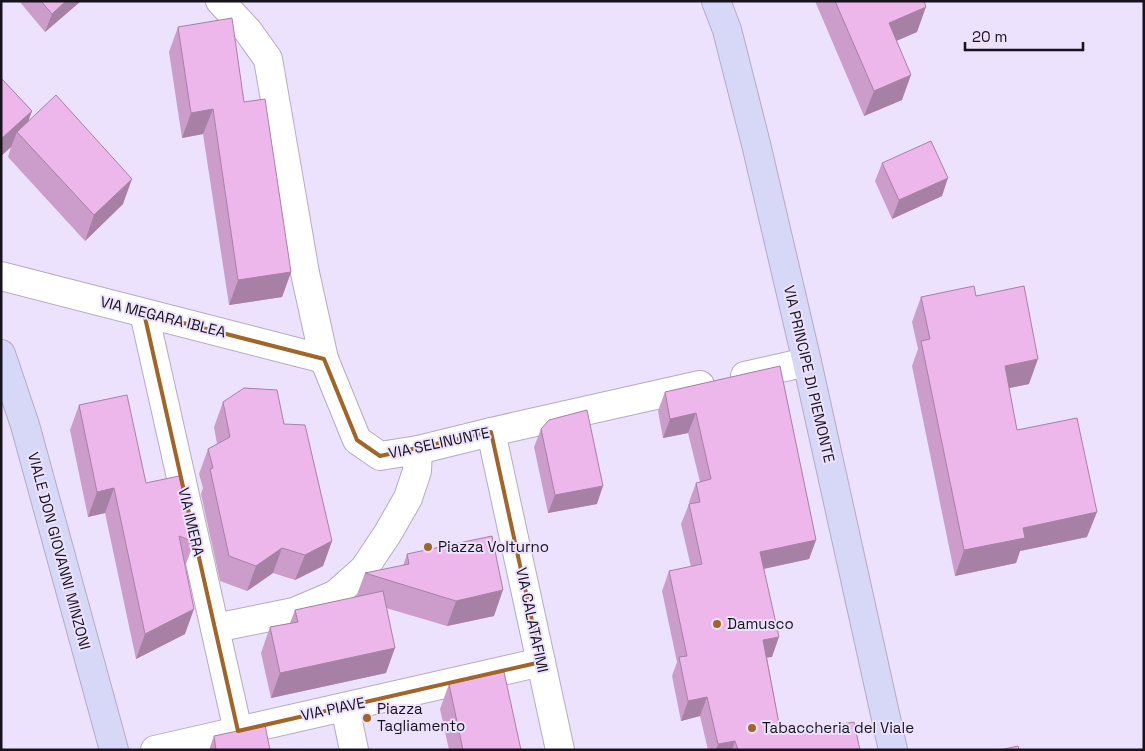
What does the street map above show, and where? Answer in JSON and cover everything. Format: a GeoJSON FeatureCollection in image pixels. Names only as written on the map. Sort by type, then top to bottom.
{"type":"FeatureCollection","features":[{"type":"Feature","properties":{"kind":"street","name":"VIA SELINUNTE"},"geometry":{"type":"LineString","coordinates":[[220,1],[248,31],[268,59],[305,273],[324,359],[357,440],[380,456],[418,450],[807,362]]}},
{"type":"Feature","properties":{"kind":"street","name":"VIA PRINCIPE DI PIEMONTE"},"geometry":{"type":"LineString","coordinates":[[716,1],[727,30],[741,83],[807,362],[892,750]]}},
{"type":"Feature","properties":{"kind":"street","name":"VIA MEGARA IBLEA"},"geometry":{"type":"LineString","coordinates":[[1,276],[324,359]]}},
{"type":"Feature","properties":{"kind":"street","name":"VIA IMERA"},"geometry":{"type":"LineString","coordinates":[[144,312],[238,730]]}},
{"type":"Feature","properties":{"kind":"street","name":"VIALE DON GIOVANNI MINZONI"},"geometry":{"type":"LineString","coordinates":[[1,354],[25,425],[114,750]]}},
{"type":"Feature","properties":{"kind":"street","name":"VIA CALATAFIMI"},"geometry":{"type":"LineString","coordinates":[[491,432],[560,750]]}},
{"type":"Feature","properties":{"kind":"street"},"geometry":{"type":"LineString","coordinates":[[215,628],[294,612],[336,594],[364,569],[408,498],[417,471],[418,450]]}},
{"type":"Feature","properties":{"kind":"street","name":"VIA PIAVE"},"geometry":{"type":"LineString","coordinates":[[155,750],[541,662]]}},
{"type":"Feature","properties":{"kind":"street"},"geometry":{"type":"LineString","coordinates":[[346,707],[354,750]]}},
{"type":"Feature","properties":{"kind":"highlighted area"},"geometry":{"type":"Polygon","coordinates":[[[144,313],[324,359],[357,440],[380,456],[491,432],[541,662],[238,731],[144,313]]]}},
{"type":"Feature","properties":{"kind":"building"},"geometry":{"type":"Polygon","coordinates":[[[41,1],[66,1],[52,14],[41,1]]]}},
{"type":"Feature","properties":{"kind":"building"},"geometry":{"type":"Polygon","coordinates":[[[835,1],[924,1],[926,7],[889,23],[911,75],[874,91],[835,1]]]}},
{"type":"Feature","properties":{"kind":"building"},"geometry":{"type":"Polygon","coordinates":[[[232,18],[244,102],[265,99],[291,272],[238,280],[213,109],[191,113],[178,27],[232,18]]]}},
{"type":"Feature","properties":{"kind":"building"},"geometry":{"type":"Polygon","coordinates":[[[1,78],[32,111],[1,139],[1,78]]]}},
{"type":"Feature","properties":{"kind":"building"},"geometry":{"type":"Polygon","coordinates":[[[56,95],[132,179],[94,215],[17,132],[56,95]]]}},
{"type":"Feature","properties":{"kind":"building"},"geometry":{"type":"Polygon","coordinates":[[[931,141],[948,178],[899,200],[882,163],[931,141]]]}},
{"type":"Feature","properties":{"kind":"building"},"geometry":{"type":"Polygon","coordinates":[[[974,286],[976,296],[1024,286],[1038,359],[1005,366],[1017,430],[1077,418],[1097,512],[1023,528],[1025,538],[964,550],[921,341],[930,339],[921,297],[974,286]]]}},
{"type":"Feature","properties":{"kind":"building"},"geometry":{"type":"Polygon","coordinates":[[[780,366],[816,540],[760,552],[779,637],[763,640],[781,734],[854,722],[860,750],[738,750],[735,741],[718,744],[707,697],[688,701],[679,657],[687,656],[669,571],[702,564],[689,504],[700,502],[696,483],[711,479],[696,413],[670,419],[665,392],[780,366]]]}},
{"type":"Feature","properties":{"kind":"building"},"geometry":{"type":"Polygon","coordinates":[[[244,388],[277,390],[284,424],[305,425],[332,541],[305,555],[282,548],[256,566],[229,556],[210,469],[213,468],[208,449],[230,437],[223,402],[244,388]]]}},
{"type":"Feature","properties":{"kind":"building"},"geometry":{"type":"Polygon","coordinates":[[[127,395],[146,483],[179,476],[194,542],[179,536],[194,609],[145,634],[114,488],[97,492],[79,405],[127,395]]]}},
{"type":"Feature","properties":{"kind":"building"},"geometry":{"type":"Polygon","coordinates":[[[587,410],[603,486],[555,495],[541,429],[549,420],[587,410]]]}},
{"type":"Feature","properties":{"kind":"building"},"geometry":{"type":"Polygon","coordinates":[[[492,536],[503,590],[456,601],[365,573],[409,564],[407,554],[492,536]]]}},
{"type":"Feature","properties":{"kind":"building"},"geometry":{"type":"Polygon","coordinates":[[[383,591],[395,648],[280,673],[270,627],[298,622],[295,610],[383,591]]]}},
{"type":"Feature","properties":{"kind":"building"},"geometry":{"type":"Polygon","coordinates":[[[504,672],[521,750],[463,750],[449,684],[504,672]]]}},
{"type":"Feature","properties":{"kind":"building"},"geometry":{"type":"Polygon","coordinates":[[[265,725],[270,750],[216,750],[214,736],[265,725]]]}},
{"type":"Feature","properties":{"kind":"building"},"geometry":{"type":"Polygon","coordinates":[[[1018,746],[1019,750],[1000,750],[1018,746]]]}},
{"type":"Feature","properties":{"kind":"place","name":"Piazza Volturno"},"geometry":{"type":"Point","coordinates":[428,547]}},
{"type":"Feature","properties":{"kind":"place","name":"Damusco"},"geometry":{"type":"Point","coordinates":[717,624]}},
{"type":"Feature","properties":{"kind":"place","name":"Piazza Tagliamento"},"geometry":{"type":"Point","coordinates":[367,718]}},
{"type":"Feature","properties":{"kind":"place","name":"Tabaccheria del Viale"},"geometry":{"type":"Point","coordinates":[752,728]}}]}
